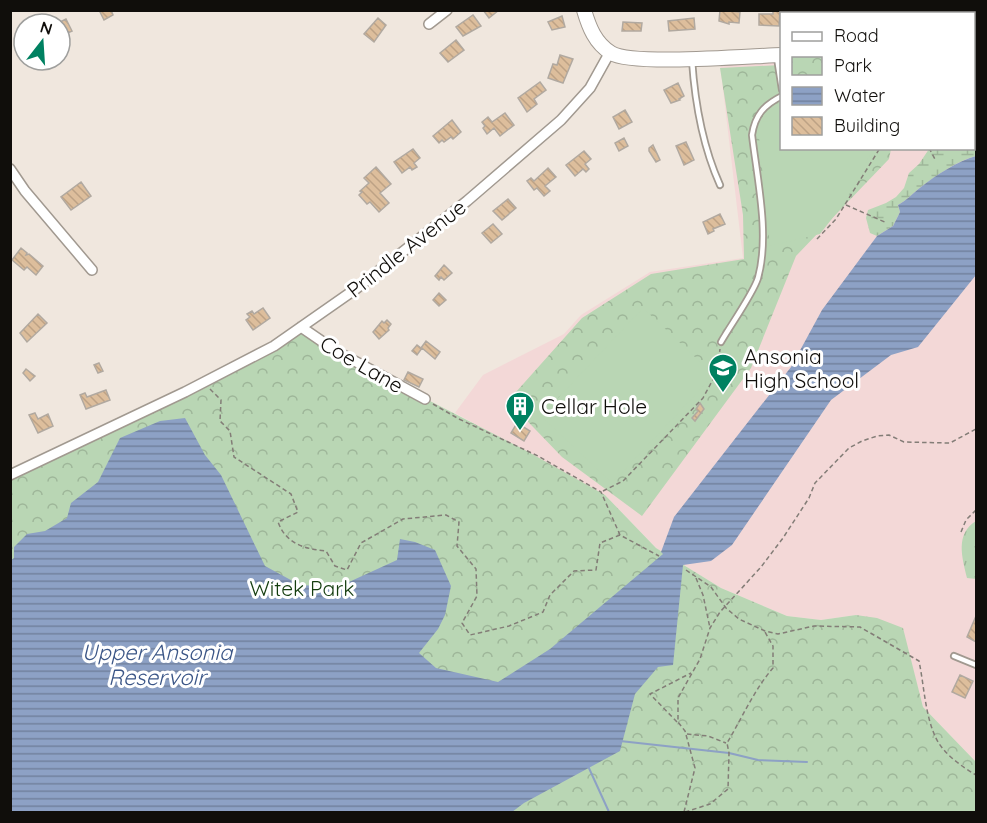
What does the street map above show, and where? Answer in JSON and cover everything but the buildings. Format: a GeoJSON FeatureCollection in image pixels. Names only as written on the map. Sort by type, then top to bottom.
{"type":"FeatureCollection","features":[{"type":"Feature","properties":{"kind":"main road"},"geometry":{"type":"LineString","coordinates":[[584,10],[594,36],[601,45],[622,58],[779,55]]}},
{"type":"Feature","properties":{"kind":"street"},"geometry":{"type":"LineString","coordinates":[[429,24],[447,10]]}},
{"type":"Feature","properties":{"kind":"street","name":"Prindle Avenue"},"geometry":{"type":"LineString","coordinates":[[10,475],[204,383],[274,346],[357,288],[465,202],[561,120],[590,88],[610,52]]}},
{"type":"Feature","properties":{"kind":"street"},"geometry":{"type":"LineString","coordinates":[[10,169],[25,191],[92,270]]}},
{"type":"Feature","properties":{"kind":"street","name":"Coe Lane"},"geometry":{"type":"LineString","coordinates":[[301,327],[336,351],[424,399]]}},
{"type":"Feature","properties":{"kind":"lane"},"geometry":{"type":"LineString","coordinates":[[692,58],[694,99],[709,160],[720,185]]}},
{"type":"Feature","properties":{"kind":"lane"},"geometry":{"type":"LineString","coordinates":[[721,342],[758,280],[762,256],[762,221],[752,135],[754,122],[761,110],[780,97]]}},
{"type":"Feature","properties":{"kind":"lane"},"geometry":{"type":"LineString","coordinates":[[954,656],[976,665]]}},
{"type":"Feature","properties":{"kind":"path"},"geometry":{"type":"LineString","coordinates":[[817,239],[836,219],[879,150]]}},
{"type":"Feature","properties":{"kind":"path"},"geometry":{"type":"LineString","coordinates":[[930,150],[936,161]]}},
{"type":"Feature","properties":{"kind":"path"},"geometry":{"type":"LineString","coordinates":[[845,204],[887,223]]}},
{"type":"Feature","properties":{"kind":"path"},"geometry":{"type":"LineString","coordinates":[[601,492],[623,481],[702,398],[717,372],[721,342]]}},
{"type":"Feature","properties":{"kind":"path"},"geometry":{"type":"LineString","coordinates":[[204,383],[221,400],[220,421],[230,431],[234,457],[291,494],[298,512],[278,522],[282,534],[303,548],[326,551],[335,566],[347,570],[360,543],[403,519],[446,515],[459,522],[458,546],[476,569],[477,596],[462,623],[470,635],[509,626],[543,612],[550,595],[574,571],[596,570],[600,543],[620,535]]}},
{"type":"Feature","properties":{"kind":"path"},"geometry":{"type":"LineString","coordinates":[[424,399],[459,419],[538,456],[601,492],[620,535],[659,556]]}},
{"type":"Feature","properties":{"kind":"path"},"geometry":{"type":"LineString","coordinates":[[678,722],[678,698],[700,659],[710,628],[741,586],[761,567],[783,538],[809,498],[815,483],[849,448],[877,436],[890,435],[904,442],[950,443],[976,429]]}},
{"type":"Feature","properties":{"kind":"path"},"geometry":{"type":"LineString","coordinates":[[962,532],[966,520],[976,510]]}},
{"type":"Feature","properties":{"kind":"path"},"geometry":{"type":"LineString","coordinates":[[710,628],[704,595],[696,578],[686,570],[711,587],[726,608],[739,619],[765,631],[778,634],[814,626],[860,627],[920,661],[935,738],[951,757],[976,775]]}},
{"type":"Feature","properties":{"kind":"path"},"geometry":{"type":"LineString","coordinates":[[685,812],[710,804],[728,789],[727,743],[747,711],[759,684],[773,668],[773,646],[765,631]]}},
{"type":"Feature","properties":{"kind":"path"},"geometry":{"type":"LineString","coordinates":[[685,812],[695,768],[692,751],[688,746],[686,734],[678,722],[650,694],[692,673]]}},
{"type":"Feature","properties":{"kind":"path"},"geometry":{"type":"LineString","coordinates":[[686,734],[708,736],[727,743]]}},
{"type":"Feature","properties":{"kind":"shaded area","name":"Ansonia High School"},"geometry":{"type":"Polygon","coordinates":[[[915,10],[976,11],[976,762],[923,707],[902,628],[856,615],[821,620],[787,616],[721,588],[656,548],[605,495],[455,413],[483,375],[564,334],[581,315],[650,272],[743,258],[720,64],[780,52],[780,150],[975,150],[975,12],[913,12],[915,10]]]}},
{"type":"Feature","properties":{"kind":"green space"},"geometry":{"type":"Polygon","coordinates":[[[780,65],[780,150],[891,150],[889,159],[796,256],[751,368],[642,516],[562,457],[508,401],[582,318],[651,274],[744,259],[743,215],[720,68],[780,65]]]}},
{"type":"Feature","properties":{"kind":"green space"},"geometry":{"type":"Polygon","coordinates":[[[780,119],[780,150],[872,150],[845,202],[820,234],[770,246],[758,127],[762,122],[780,119]]]}},
{"type":"Feature","properties":{"kind":"green space"},"geometry":{"type":"Polygon","coordinates":[[[976,140],[976,156],[940,173],[898,205],[900,212],[893,226],[877,236],[870,233],[866,218],[868,210],[896,197],[904,188],[909,173],[919,164],[928,150],[975,150],[976,140]]]}},
{"type":"Feature","properties":{"kind":"green space"},"geometry":{"type":"Polygon","coordinates":[[[643,308],[714,375],[612,483],[541,416],[643,308]]]}},
{"type":"Feature","properties":{"kind":"green space","name":"Witek Park"},"geometry":{"type":"Polygon","coordinates":[[[301,330],[333,351],[525,450],[605,495],[656,548],[721,588],[787,616],[821,620],[856,615],[877,618],[903,628],[923,707],[976,762],[976,812],[11,812],[11,478],[301,330]]]}},
{"type":"Feature","properties":{"kind":"green space"},"geometry":{"type":"Polygon","coordinates":[[[976,521],[976,579],[967,578],[962,546],[965,532],[976,521]]]}},
{"type":"Feature","properties":{"kind":"water","name":"Upper Ansonia Reservoir"},"geometry":{"type":"Polygon","coordinates":[[[976,156],[976,275],[918,347],[891,355],[831,400],[732,545],[711,561],[683,565],[673,665],[658,667],[635,694],[620,751],[524,803],[512,812],[11,812],[10,561],[14,558],[14,547],[27,534],[45,531],[67,518],[71,503],[98,482],[120,438],[160,421],[185,418],[205,455],[221,475],[265,566],[300,585],[338,587],[397,560],[400,539],[435,550],[451,586],[445,615],[438,629],[419,653],[436,668],[498,682],[550,649],[663,554],[661,552],[674,517],[791,367],[822,310],[877,236],[893,226],[900,212],[898,205],[940,173],[976,156]]]}},
{"type":"Feature","properties":{"kind":"waterway"},"geometry":{"type":"LineString","coordinates":[[620,741],[729,753],[758,760],[807,762]]}},
{"type":"Feature","properties":{"kind":"waterway"},"geometry":{"type":"LineString","coordinates":[[588,766],[609,812]]}},
{"type":"Feature","properties":{"kind":"place","name":"Ansonia High School"},"geometry":{"type":"Point","coordinates":[723,394]}},
{"type":"Feature","properties":{"kind":"place","name":"Cellar Hole"},"geometry":{"type":"Point","coordinates":[520,432]}}]}
